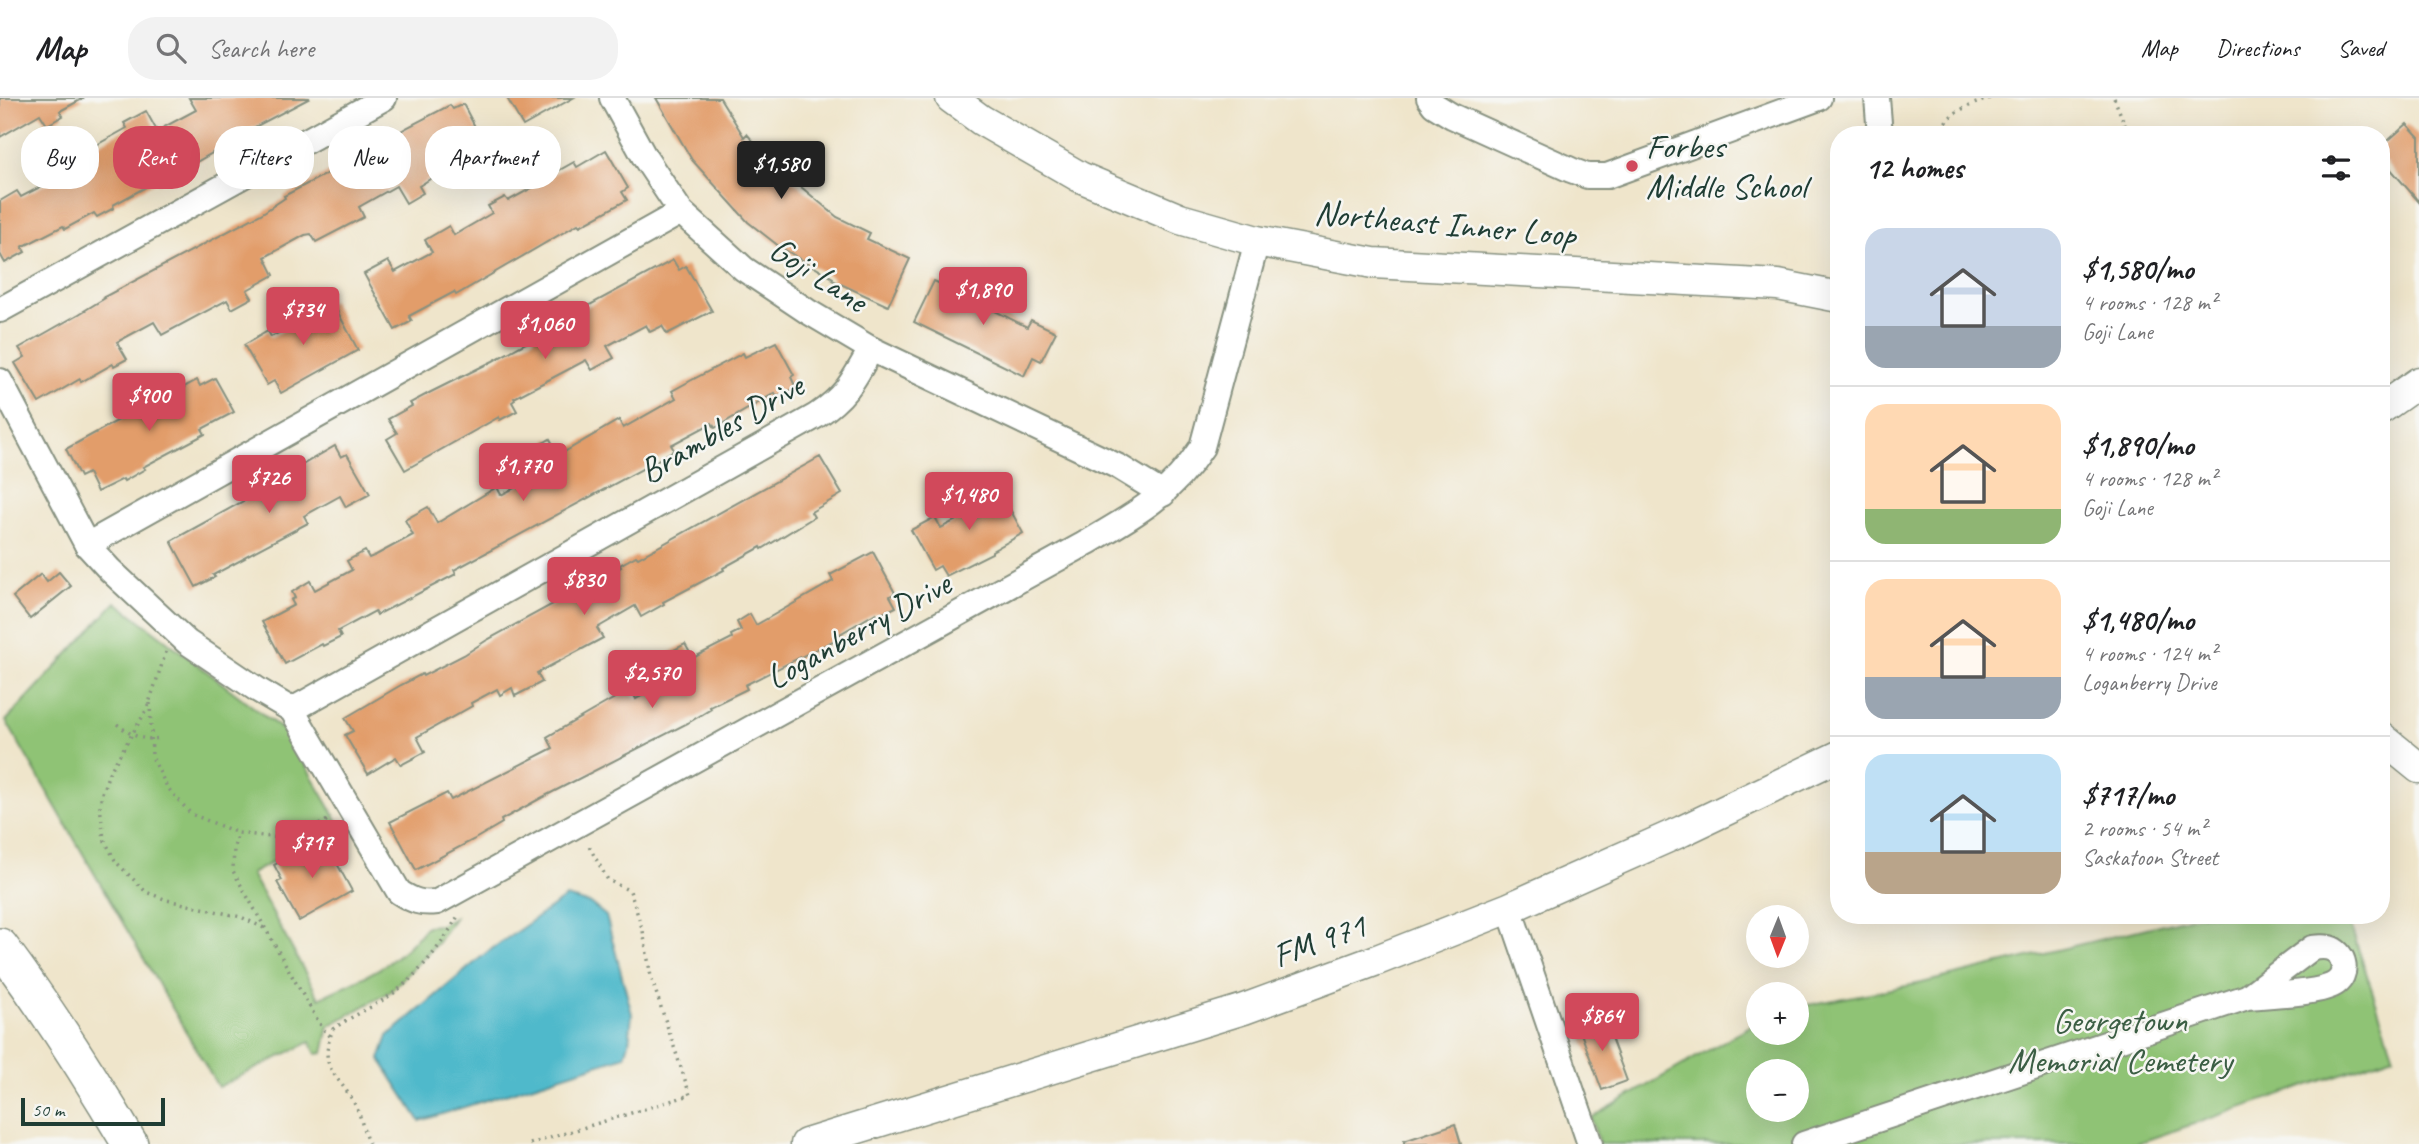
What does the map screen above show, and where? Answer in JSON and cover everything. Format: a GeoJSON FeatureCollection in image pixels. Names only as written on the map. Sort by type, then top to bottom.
{"type":"FeatureCollection","features":[{"type":"Feature","properties":{"kind":"highway"},"geometry":{"type":"LineString","coordinates":[[0,946],[93,1080],[130,1144]]}},
{"type":"Feature","properties":{"kind":"main road","name":"Northeast Inner Loop"},"geometry":{"type":"LineString","coordinates":[[951,98],[981,120],[1080,177],[1180,219],[1257,242],[1373,263],[1778,285],[1830,295]]}},
{"type":"Feature","properties":{"kind":"main road"},"geometry":{"type":"LineString","coordinates":[[2390,402],[2419,382]]}},
{"type":"Feature","properties":{"kind":"main road"},"geometry":{"type":"LineString","coordinates":[[2390,744],[2419,768]]}},
{"type":"Feature","properties":{"kind":"main road","name":"FM 971"},"geometry":{"type":"LineString","coordinates":[[806,1144],[1244,1009],[1377,960],[1509,908],[1682,831],[1830,760]]}},
{"type":"Feature","properties":{"kind":"street"},"geometry":{"type":"LineString","coordinates":[[0,310],[384,98]]}},
{"type":"Feature","properties":{"kind":"street","name":"Goji Lane"},"geometry":{"type":"LineString","coordinates":[[612,98],[645,158],[681,212],[744,269],[871,349],[1119,467],[1163,494]]}},
{"type":"Feature","properties":{"kind":"street"},"geometry":{"type":"LineString","coordinates":[[1429,98],[1434,105],[1452,116],[1587,176],[1606,176],[1819,98]]}},
{"type":"Feature","properties":{"kind":"street"},"geometry":{"type":"LineString","coordinates":[[1877,98],[1879,126]]}},
{"type":"Feature","properties":{"kind":"street"},"geometry":{"type":"LineString","coordinates":[[87,545],[681,212]]}},
{"type":"Feature","properties":{"kind":"street","name":"Loganberry Drive"},"geometry":{"type":"LineString","coordinates":[[292,710],[400,892],[424,904],[455,894],[1081,546],[1136,514],[1163,494],[1187,471],[1202,447],[1257,242]]}},
{"type":"Feature","properties":{"kind":"street","name":"Brambles Drive"},"geometry":{"type":"LineString","coordinates":[[292,710],[816,416],[849,389],[871,349]]}},
{"type":"Feature","properties":{"kind":"street"},"geometry":{"type":"LineString","coordinates":[[0,381],[87,545],[187,642],[292,710]]}},
{"type":"Feature","properties":{"kind":"street"},"geometry":{"type":"LineString","coordinates":[[1509,908],[1590,1144]]}},
{"type":"Feature","properties":{"kind":"street"},"geometry":{"type":"LineString","coordinates":[[1804,1144],[2247,997]]}},
{"type":"Feature","properties":{"kind":"path"},"geometry":{"type":"LineString","coordinates":[[1942,126],[1953,113],[1990,98]]}},
{"type":"Feature","properties":{"kind":"path"},"geometry":{"type":"LineString","coordinates":[[2114,98],[2125,126]]}},
{"type":"Feature","properties":{"kind":"path"},"geometry":{"type":"LineString","coordinates":[[166,652],[150,701],[109,773],[100,806],[104,839],[116,862],[146,892],[167,900],[241,917],[264,928]]}},
{"type":"Feature","properties":{"kind":"path"},"geometry":{"type":"LineString","coordinates":[[150,701],[152,757],[160,774],[191,814],[238,833],[279,838],[298,837],[331,818]]}},
{"type":"Feature","properties":{"kind":"path"},"geometry":{"type":"LineString","coordinates":[[117,724],[132,736],[152,740],[162,738]]}},
{"type":"Feature","properties":{"kind":"path"},"geometry":{"type":"LineString","coordinates":[[238,833],[234,847],[233,871],[323,1029],[330,1036]]}},
{"type":"Feature","properties":{"kind":"path"},"geometry":{"type":"LineString","coordinates":[[530,1144],[690,1095],[651,977],[643,931],[630,891],[608,880],[586,841]]}},
{"type":"Feature","properties":{"kind":"path"},"geometry":{"type":"LineString","coordinates":[[369,1144],[355,1103],[332,1074],[327,1056],[330,1036],[333,1029],[395,992],[414,974],[449,933],[461,910]]}},
{"type":"Feature","properties":{"kind":"green space"},"geometry":{"type":"Polygon","coordinates":[[[116,602],[287,733],[340,825],[251,874],[319,998],[378,970],[402,952],[427,926],[440,925],[454,918],[438,942],[391,991],[329,1026],[323,1053],[316,1054],[310,1042],[218,1087],[6,721],[116,602]]]}},
{"type":"Feature","properties":{"kind":"green space","name":"Georgetown Memorial Cemetery"},"geometry":{"type":"Polygon","coordinates":[[[2163,924],[2350,924],[2394,1056],[2135,1144],[1599,1144],[1591,1118],[1746,1029],[1746,1045],[1809,1045],[1809,1005],[1922,983],[2163,924]]]}},
{"type":"Feature","properties":{"kind":"water"},"geometry":{"type":"Polygon","coordinates":[[[566,897],[591,904],[606,916],[632,1014],[625,1056],[420,1121],[380,1059],[388,1036],[486,953],[566,897]]]}},
{"type":"Feature","properties":{"kind":"building"},"geometry":{"type":"Polygon","coordinates":[[[0,98],[84,98],[60,111],[63,116],[47,125],[40,114],[0,137],[0,98]]]}},
{"type":"Feature","properties":{"kind":"building"},"geometry":{"type":"Polygon","coordinates":[[[189,98],[310,98],[257,126],[214,126],[214,152],[200,160],[200,126],[166,126],[196,110],[189,98]]]}},
{"type":"Feature","properties":{"kind":"building"},"geometry":{"type":"Polygon","coordinates":[[[507,98],[573,98],[523,126],[507,98]]]}},
{"type":"Feature","properties":{"kind":"building"},"geometry":{"type":"Polygon","coordinates":[[[656,98],[720,98],[744,137],[747,134],[770,161],[837,217],[870,233],[867,239],[910,259],[888,306],[832,280],[833,278],[780,247],[748,222],[692,160],[656,98]]]}},
{"type":"Feature","properties":{"kind":"building"},"geometry":{"type":"Polygon","coordinates":[[[463,104],[475,126],[425,126],[425,182],[419,186],[423,193],[406,203],[398,189],[411,189],[410,126],[450,105],[453,109],[463,104]]]}},
{"type":"Feature","properties":{"kind":"building"},"geometry":{"type":"Polygon","coordinates":[[[146,111],[154,126],[126,126],[124,123],[146,111]]]}},
{"type":"Feature","properties":{"kind":"building"},"geometry":{"type":"Polygon","coordinates":[[[2407,124],[2419,137],[2419,202],[2390,168],[2390,139],[2407,124]]]}},
{"type":"Feature","properties":{"kind":"building"},"geometry":{"type":"Polygon","coordinates":[[[113,136],[113,189],[142,189],[97,217],[94,213],[22,247],[25,252],[5,263],[0,254],[0,201],[17,191],[21,197],[36,189],[99,189],[99,144],[113,136]]]}},
{"type":"Feature","properties":{"kind":"building"},"geometry":{"type":"Polygon","coordinates":[[[606,150],[628,188],[622,192],[627,200],[580,226],[578,224],[456,295],[454,292],[409,316],[412,321],[395,330],[364,274],[388,261],[395,272],[432,252],[425,240],[449,226],[454,235],[492,213],[488,206],[505,197],[508,201],[530,189],[561,189],[561,169],[574,162],[577,167],[606,150]]]}},
{"type":"Feature","properties":{"kind":"building"},"geometry":{"type":"Polygon","coordinates":[[[328,173],[328,189],[391,189],[359,207],[364,217],[316,242],[311,234],[305,235],[265,257],[274,275],[247,290],[252,298],[232,309],[227,300],[162,335],[154,322],[117,342],[127,359],[81,382],[80,379],[39,403],[15,363],[25,357],[19,348],[104,297],[261,214],[285,198],[284,196],[297,189],[314,189],[314,180],[328,173]]]}},
{"type":"Feature","properties":{"kind":"building"},"geometry":{"type":"Polygon","coordinates":[[[673,260],[679,270],[686,266],[712,311],[667,334],[662,326],[650,332],[646,325],[607,346],[614,358],[592,370],[586,360],[514,398],[512,402],[517,411],[500,420],[499,417],[405,470],[387,439],[397,433],[388,419],[412,406],[410,403],[493,361],[535,338],[534,335],[673,260]]]}},
{"type":"Feature","properties":{"kind":"building"},"geometry":{"type":"Polygon","coordinates":[[[948,279],[993,300],[989,308],[1027,327],[1031,320],[1056,332],[1041,361],[1033,357],[1024,376],[914,322],[934,281],[945,286],[948,279]]]}},
{"type":"Feature","properties":{"kind":"building"},"geometry":{"type":"Polygon","coordinates":[[[320,298],[324,305],[332,301],[358,350],[281,393],[274,381],[267,385],[244,345],[268,331],[271,337],[309,317],[304,308],[320,298]]]}},
{"type":"Feature","properties":{"kind":"building"},"geometry":{"type":"Polygon","coordinates":[[[776,342],[794,375],[791,377],[796,388],[777,397],[775,393],[715,428],[712,423],[671,445],[674,450],[646,467],[454,570],[456,574],[377,615],[375,611],[338,631],[341,637],[285,664],[262,622],[294,605],[291,600],[295,598],[292,592],[310,581],[315,590],[352,570],[347,561],[365,551],[369,558],[413,535],[405,520],[428,507],[437,523],[497,487],[501,495],[540,475],[528,452],[550,439],[559,455],[619,420],[623,428],[676,398],[672,391],[743,353],[745,357],[776,342]]]}},
{"type":"Feature","properties":{"kind":"building"},"geometry":{"type":"Polygon","coordinates":[[[215,378],[234,412],[202,429],[205,434],[143,467],[145,469],[124,481],[123,479],[97,492],[88,473],[80,477],[66,449],[126,416],[124,412],[166,388],[169,395],[197,380],[200,386],[215,378]]]}},
{"type":"Feature","properties":{"kind":"building"},"geometry":{"type":"Polygon","coordinates":[[[335,446],[341,457],[347,454],[370,494],[346,507],[340,496],[304,516],[308,523],[244,557],[196,587],[171,541],[267,488],[266,486],[335,446]]]}},
{"type":"Feature","properties":{"kind":"building"},"geometry":{"type":"Polygon","coordinates":[[[820,457],[842,494],[811,512],[814,517],[641,617],[635,606],[597,628],[603,638],[537,673],[542,682],[515,696],[512,688],[500,695],[497,689],[417,737],[425,752],[401,765],[396,757],[368,774],[345,735],[353,731],[345,718],[820,457]]]}},
{"type":"Feature","properties":{"kind":"building"},"geometry":{"type":"Polygon","coordinates":[[[993,478],[1023,533],[992,553],[946,576],[940,566],[933,570],[911,530],[935,517],[941,528],[978,509],[969,491],[993,478]]]}},
{"type":"Feature","properties":{"kind":"building"},"geometry":{"type":"Polygon","coordinates":[[[873,552],[895,593],[890,596],[896,607],[877,616],[876,613],[840,634],[841,637],[745,685],[747,689],[710,707],[711,709],[688,723],[541,798],[501,820],[502,823],[473,840],[416,870],[390,822],[447,793],[451,800],[553,748],[547,737],[631,689],[636,699],[674,678],[663,656],[685,644],[693,658],[732,638],[731,635],[741,630],[737,622],[750,614],[756,625],[833,581],[830,575],[873,552]]]}},
{"type":"Feature","properties":{"kind":"building"},"geometry":{"type":"Polygon","coordinates":[[[59,572],[71,586],[30,619],[13,597],[41,574],[47,582],[59,572]]]}},
{"type":"Feature","properties":{"kind":"building"},"geometry":{"type":"Polygon","coordinates":[[[323,838],[352,891],[299,921],[277,882],[282,880],[274,865],[323,838]]]}},
{"type":"Feature","properties":{"kind":"building"},"geometry":{"type":"Polygon","coordinates":[[[1603,1016],[1627,1081],[1602,1090],[1578,1025],[1603,1016]]]}},
{"type":"Feature","properties":{"kind":"building"},"geometry":{"type":"Polygon","coordinates":[[[1455,1124],[1461,1144],[1404,1144],[1404,1141],[1455,1124]]]}},
{"type":"Feature","properties":{"kind":"place","name":"Forbes Middle School"},"geometry":{"type":"Point","coordinates":[1632,166]}}]}
